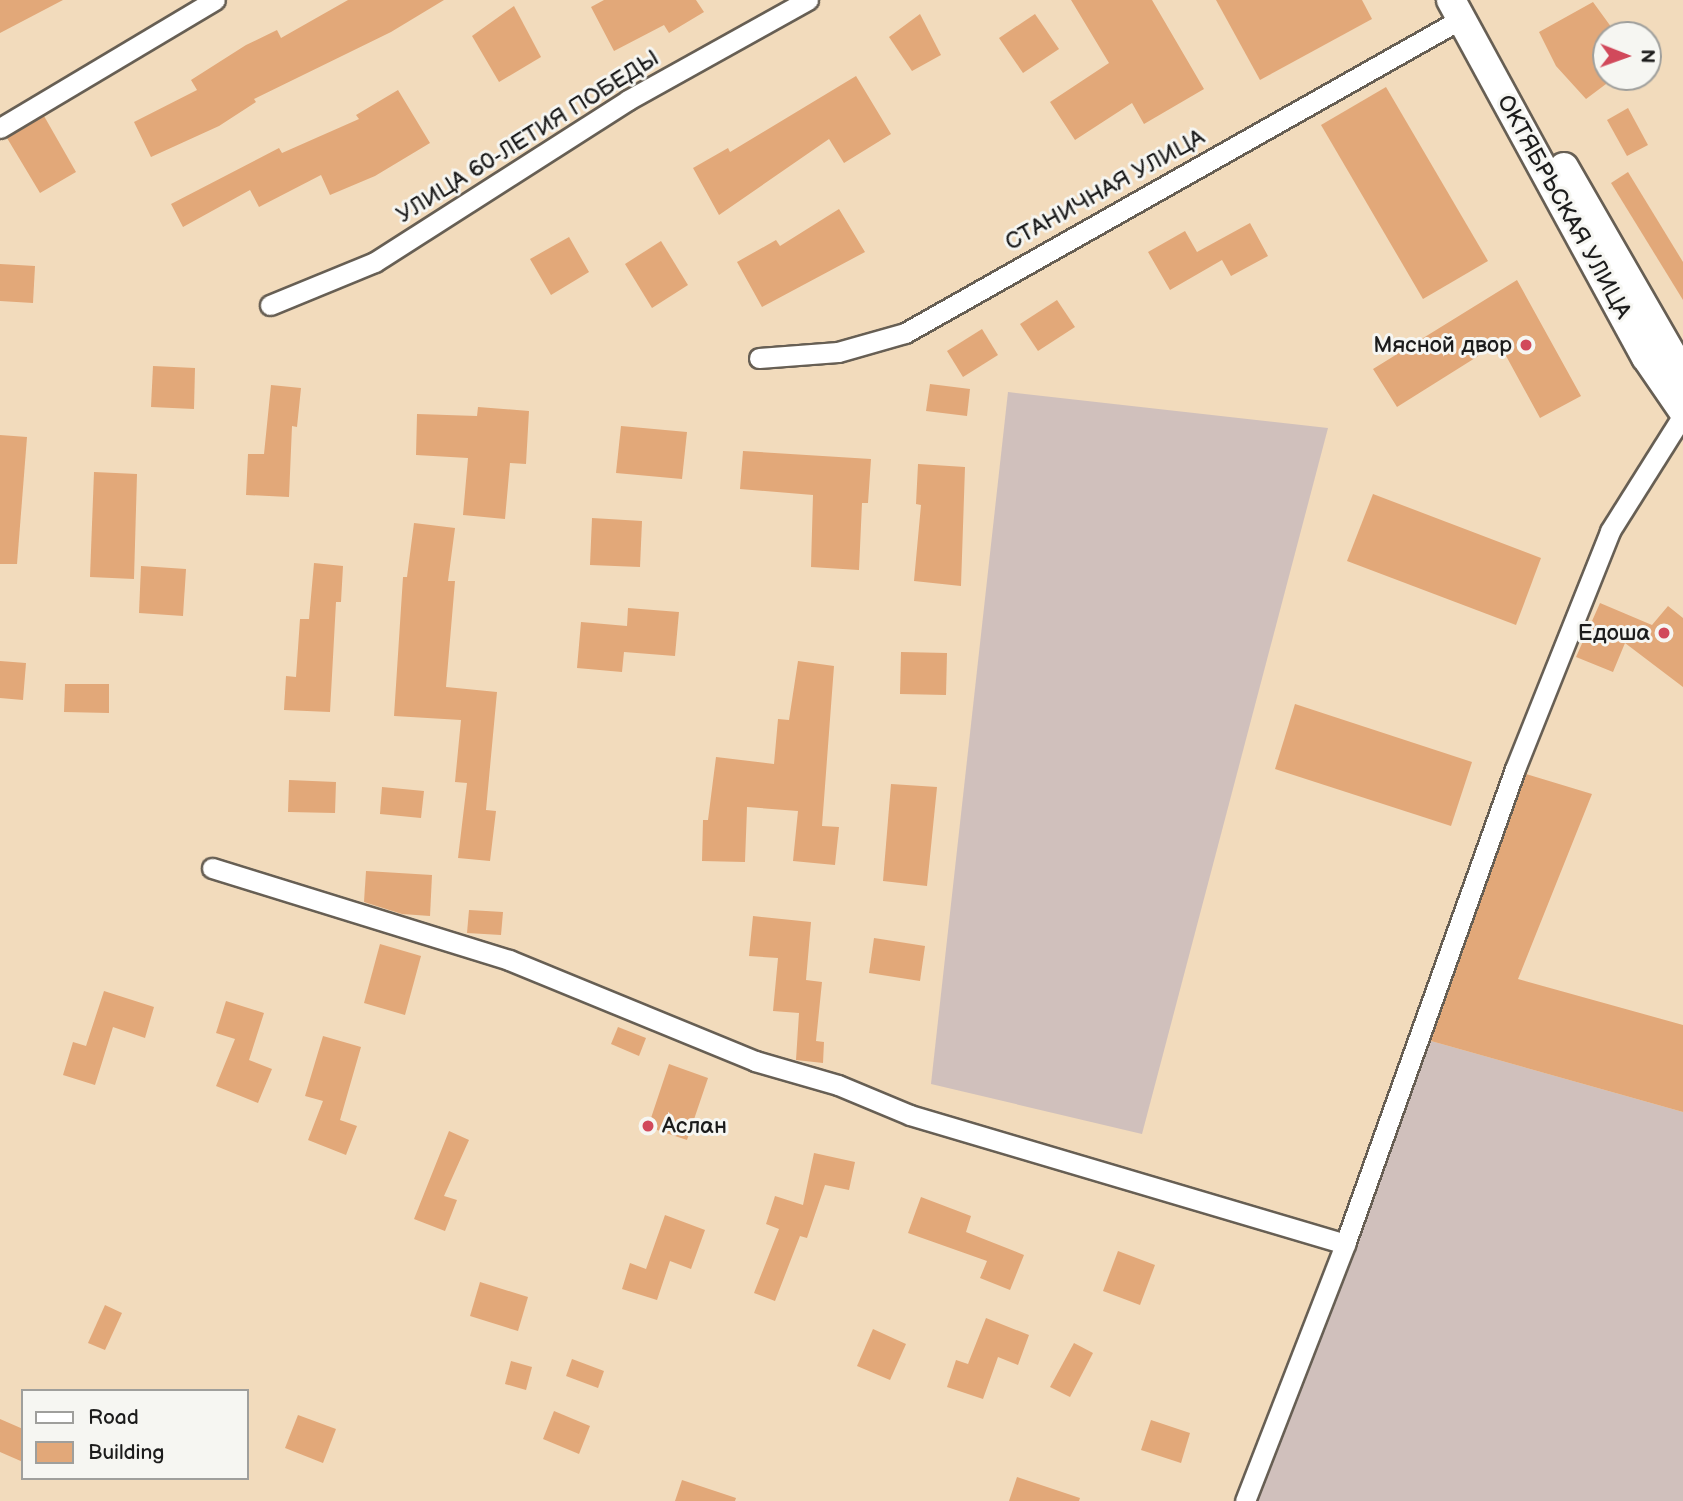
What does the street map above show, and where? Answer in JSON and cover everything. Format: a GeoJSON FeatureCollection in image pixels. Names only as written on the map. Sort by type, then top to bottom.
{"type":"FeatureCollection","features":[{"type":"Feature","properties":{"kind":"main road","name":"ОКТЯБРЬСКАЯ УЛИЦА"},"geometry":{"type":"LineString","coordinates":[[1461,6],[1683,374]]}},
{"type":"Feature","properties":{"kind":"main road","name":"ОКТЯБРЬСКАЯ УЛИЦА"},"geometry":{"type":"LineString","coordinates":[[1461,6],[1646,357],[1683,413]]}},
{"type":"Feature","properties":{"kind":"street"},"geometry":{"type":"LineString","coordinates":[[0,128],[215,0]]}},
{"type":"Feature","properties":{"kind":"street","name":"УЛИЦА 60-ЛЕТИЯ ПОБЕДЫ"},"geometry":{"type":"LineString","coordinates":[[270,305],[375,262],[628,100],[808,0]]}},
{"type":"Feature","properties":{"kind":"street","name":"СТАНИЧНАЯ УЛИЦА"},"geometry":{"type":"LineString","coordinates":[[758,358],[838,352],[905,332],[1461,6]]}},
{"type":"Feature","properties":{"kind":"street"},"geometry":{"type":"LineString","coordinates":[[1245,1501],[1345,1244],[1515,769],[1610,531],[1683,413]]}},
{"type":"Feature","properties":{"kind":"street"},"geometry":{"type":"LineString","coordinates":[[212,867],[509,960],[754,1061],[838,1085],[909,1115],[1345,1244]]}},
{"type":"Feature","properties":{"kind":"shaded area"},"geometry":{"type":"Polygon","coordinates":[[[1008,392],[1328,428],[1142,1134],[931,1084],[1008,392]]]}},
{"type":"Feature","properties":{"kind":"shaded area"},"geometry":{"type":"Polygon","coordinates":[[[1431,1041],[1683,1112],[1683,1501],[1254,1501],[1431,1041]]]}},
{"type":"Feature","properties":{"kind":"building"},"geometry":{"type":"Polygon","coordinates":[[[0,0],[63,0],[0,33],[0,0]]]}},
{"type":"Feature","properties":{"kind":"building"},"geometry":{"type":"Polygon","coordinates":[[[348,0],[444,0],[391,32],[254,99],[256,102],[219,126],[151,157],[134,122],[197,90],[191,80],[246,45],[277,30],[281,38],[348,0]]]}},
{"type":"Feature","properties":{"kind":"building"},"geometry":{"type":"Polygon","coordinates":[[[604,0],[696,0],[704,12],[669,33],[664,25],[614,51],[591,7],[604,0]]]}},
{"type":"Feature","properties":{"kind":"building"},"geometry":{"type":"Polygon","coordinates":[[[1071,0],[1152,0],[1204,89],[1144,124],[1132,103],[1075,140],[1050,102],[1109,63],[1071,0]]]}},
{"type":"Feature","properties":{"kind":"building"},"geometry":{"type":"Polygon","coordinates":[[[1216,0],[1362,0],[1372,19],[1260,80],[1216,0]]]}},
{"type":"Feature","properties":{"kind":"building"},"geometry":{"type":"Polygon","coordinates":[[[1593,2],[1607,21],[1592,21],[1592,91],[1597,91],[1586,99],[1556,66],[1539,32],[1593,2]]]}},
{"type":"Feature","properties":{"kind":"building"},"geometry":{"type":"Polygon","coordinates":[[[514,6],[541,57],[499,82],[472,36],[514,6]]]}},
{"type":"Feature","properties":{"kind":"building"},"geometry":{"type":"Polygon","coordinates":[[[920,14],[941,55],[912,71],[889,37],[920,14]]]}},
{"type":"Feature","properties":{"kind":"building"},"geometry":{"type":"Polygon","coordinates":[[[1035,14],[1059,49],[1023,73],[999,38],[1035,14]]]}},
{"type":"Feature","properties":{"kind":"building"},"geometry":{"type":"Polygon","coordinates":[[[856,76],[891,134],[844,163],[829,139],[719,215],[693,168],[728,148],[730,152],[856,76]]]}},
{"type":"Feature","properties":{"kind":"building"},"geometry":{"type":"Polygon","coordinates":[[[1386,87],[1488,261],[1423,299],[1321,125],[1386,87]]]}},
{"type":"Feature","properties":{"kind":"building"},"geometry":{"type":"Polygon","coordinates":[[[398,90],[430,143],[375,176],[330,195],[321,175],[259,207],[250,190],[183,227],[171,204],[279,148],[282,153],[359,119],[356,115],[398,90]]]}},
{"type":"Feature","properties":{"kind":"building"},"geometry":{"type":"Polygon","coordinates":[[[1628,108],[1648,145],[1627,156],[1607,120],[1628,108]]]}},
{"type":"Feature","properties":{"kind":"building"},"geometry":{"type":"Polygon","coordinates":[[[44,116],[76,172],[40,193],[7,138],[44,116]]]}},
{"type":"Feature","properties":{"kind":"building"},"geometry":{"type":"Polygon","coordinates":[[[1628,172],[1683,262],[1683,300],[1611,183],[1628,172]]]}},
{"type":"Feature","properties":{"kind":"building"},"geometry":{"type":"Polygon","coordinates":[[[839,209],[865,252],[762,307],[737,262],[776,240],[780,246],[839,209]]]}},
{"type":"Feature","properties":{"kind":"building"},"geometry":{"type":"Polygon","coordinates":[[[1250,223],[1268,256],[1231,276],[1222,260],[1170,290],[1148,252],[1185,231],[1197,252],[1250,223]]]}},
{"type":"Feature","properties":{"kind":"building"},"geometry":{"type":"Polygon","coordinates":[[[569,237],[589,272],[551,295],[530,259],[569,237]]]}},
{"type":"Feature","properties":{"kind":"building"},"geometry":{"type":"Polygon","coordinates":[[[661,241],[688,285],[652,308],[625,264],[661,241]]]}},
{"type":"Feature","properties":{"kind":"building"},"geometry":{"type":"Polygon","coordinates":[[[0,264],[35,266],[33,303],[0,301],[0,264]]]}},
{"type":"Feature","properties":{"kind":"building"},"geometry":{"type":"Polygon","coordinates":[[[1517,280],[1581,396],[1540,418],[1499,343],[1397,407],[1373,369],[1517,280]]]}},
{"type":"Feature","properties":{"kind":"building"},"geometry":{"type":"Polygon","coordinates":[[[1057,300],[1075,327],[1038,351],[1020,324],[1057,300]]]}},
{"type":"Feature","properties":{"kind":"building"},"geometry":{"type":"Polygon","coordinates":[[[982,329],[998,355],[963,377],[947,351],[982,329]]]}},
{"type":"Feature","properties":{"kind":"building"},"geometry":{"type":"Polygon","coordinates":[[[153,366],[195,368],[194,409],[151,407],[153,366]]]}},
{"type":"Feature","properties":{"kind":"building"},"geometry":{"type":"Polygon","coordinates":[[[930,384],[970,389],[967,416],[926,411],[930,384]]]}},
{"type":"Feature","properties":{"kind":"building"},"geometry":{"type":"Polygon","coordinates":[[[271,385],[301,388],[297,427],[292,426],[289,497],[246,495],[248,454],[264,454],[271,385]]]}},
{"type":"Feature","properties":{"kind":"building"},"geometry":{"type":"Polygon","coordinates":[[[478,407],[529,411],[526,464],[510,463],[505,519],[463,515],[468,458],[416,455],[417,414],[477,416],[478,407]]]}},
{"type":"Feature","properties":{"kind":"building"},"geometry":{"type":"Polygon","coordinates":[[[621,426],[687,432],[682,479],[616,473],[621,426]]]}},
{"type":"Feature","properties":{"kind":"building"},"geometry":{"type":"Polygon","coordinates":[[[0,435],[27,437],[17,564],[0,564],[0,435]]]}},
{"type":"Feature","properties":{"kind":"building"},"geometry":{"type":"Polygon","coordinates":[[[743,451],[871,459],[868,503],[862,503],[859,570],[811,567],[813,495],[740,489],[743,451]]]}},
{"type":"Feature","properties":{"kind":"building"},"geometry":{"type":"Polygon","coordinates":[[[918,464],[965,467],[961,586],[914,581],[921,505],[916,504],[918,464]]]}},
{"type":"Feature","properties":{"kind":"building"},"geometry":{"type":"Polygon","coordinates":[[[94,472],[137,474],[134,579],[90,577],[94,472]]]}},
{"type":"Feature","properties":{"kind":"building"},"geometry":{"type":"Polygon","coordinates":[[[1373,494],[1541,558],[1516,625],[1347,561],[1373,494]]]}},
{"type":"Feature","properties":{"kind":"building"},"geometry":{"type":"Polygon","coordinates":[[[592,518],[642,521],[640,567],[590,565],[592,518]]]}},
{"type":"Feature","properties":{"kind":"building"},"geometry":{"type":"Polygon","coordinates":[[[414,523],[455,528],[448,581],[455,581],[446,687],[497,692],[486,810],[496,811],[490,861],[458,858],[467,783],[455,782],[461,720],[394,716],[403,577],[407,577],[414,523]]]}},
{"type":"Feature","properties":{"kind":"building"},"geometry":{"type":"Polygon","coordinates":[[[314,563],[343,566],[341,602],[336,602],[330,712],[284,710],[286,676],[296,677],[300,619],[309,619],[314,563]]]}},
{"type":"Feature","properties":{"kind":"building"},"geometry":{"type":"Polygon","coordinates":[[[141,566],[186,569],[183,616],[139,613],[141,566]]]}},
{"type":"Feature","properties":{"kind":"building"},"geometry":{"type":"Polygon","coordinates":[[[1600,603],[1652,625],[1668,606],[1683,618],[1683,687],[1625,643],[1613,672],[1576,657],[1600,603]]]}},
{"type":"Feature","properties":{"kind":"building"},"geometry":{"type":"Polygon","coordinates":[[[628,608],[679,612],[675,656],[624,652],[622,672],[577,668],[581,622],[627,626],[628,608]]]}},
{"type":"Feature","properties":{"kind":"building"},"geometry":{"type":"Polygon","coordinates":[[[901,652],[947,653],[946,695],[900,694],[901,652]]]}},
{"type":"Feature","properties":{"kind":"building"},"geometry":{"type":"Polygon","coordinates":[[[0,661],[26,663],[23,700],[0,698],[0,661]]]}},
{"type":"Feature","properties":{"kind":"building"},"geometry":{"type":"Polygon","coordinates":[[[798,661],[834,666],[822,826],[839,827],[835,865],[793,861],[798,811],[747,807],[745,862],[702,861],[703,820],[708,820],[716,757],[774,764],[778,719],[789,720],[798,661]]]}},
{"type":"Feature","properties":{"kind":"building"},"geometry":{"type":"Polygon","coordinates":[[[65,684],[109,684],[109,713],[64,712],[65,684]]]}},
{"type":"Feature","properties":{"kind":"building"},"geometry":{"type":"Polygon","coordinates":[[[1295,704],[1472,762],[1451,826],[1275,769],[1295,704]]]}},
{"type":"Feature","properties":{"kind":"building"},"geometry":{"type":"Polygon","coordinates":[[[1526,774],[1592,794],[1518,979],[1683,1025],[1683,1112],[1431,1041],[1526,774]]]}},
{"type":"Feature","properties":{"kind":"building"},"geometry":{"type":"Polygon","coordinates":[[[289,780],[336,782],[335,813],[288,812],[289,780]]]}},
{"type":"Feature","properties":{"kind":"building"},"geometry":{"type":"Polygon","coordinates":[[[891,784],[937,787],[927,886],[883,881],[891,784]]]}},
{"type":"Feature","properties":{"kind":"building"},"geometry":{"type":"Polygon","coordinates":[[[382,787],[424,791],[421,818],[380,814],[382,787]]]}},
{"type":"Feature","properties":{"kind":"building"},"geometry":{"type":"Polygon","coordinates":[[[366,871],[432,875],[430,916],[402,914],[364,902],[366,871]]]}},
{"type":"Feature","properties":{"kind":"building"},"geometry":{"type":"Polygon","coordinates":[[[469,910],[503,912],[501,935],[467,933],[469,910]]]}},
{"type":"Feature","properties":{"kind":"building"},"geometry":{"type":"Polygon","coordinates":[[[753,916],[811,922],[806,980],[822,982],[816,1041],[824,1042],[823,1063],[796,1060],[799,1013],[773,1011],[778,958],[749,956],[753,916]]]}},
{"type":"Feature","properties":{"kind":"building"},"geometry":{"type":"Polygon","coordinates":[[[874,938],[925,946],[920,981],[869,973],[874,938]]]}},
{"type":"Feature","properties":{"kind":"building"},"geometry":{"type":"Polygon","coordinates":[[[380,944],[421,956],[405,1015],[364,1003],[380,944]]]}},
{"type":"Feature","properties":{"kind":"building"},"geometry":{"type":"Polygon","coordinates":[[[104,991],[154,1007],[145,1038],[113,1027],[95,1085],[63,1075],[73,1042],[86,1046],[104,991]]]}},
{"type":"Feature","properties":{"kind":"building"},"geometry":{"type":"Polygon","coordinates":[[[226,1001],[264,1013],[249,1060],[272,1069],[258,1103],[216,1086],[235,1039],[216,1033],[226,1001]]]}},
{"type":"Feature","properties":{"kind":"building"},"geometry":{"type":"Polygon","coordinates":[[[618,1027],[646,1038],[639,1056],[611,1044],[618,1027]]]}},
{"type":"Feature","properties":{"kind":"building"},"geometry":{"type":"Polygon","coordinates":[[[323,1036],[361,1047],[340,1120],[357,1126],[346,1155],[308,1140],[323,1101],[305,1096],[323,1036]]]}},
{"type":"Feature","properties":{"kind":"building"},"geometry":{"type":"Polygon","coordinates":[[[669,1064],[708,1078],[687,1140],[648,1127],[669,1064]]]}},
{"type":"Feature","properties":{"kind":"building"},"geometry":{"type":"Polygon","coordinates":[[[449,1131],[469,1140],[444,1196],[457,1200],[445,1231],[414,1219],[449,1131]]]}},
{"type":"Feature","properties":{"kind":"building"},"geometry":{"type":"Polygon","coordinates":[[[814,1153],[855,1162],[849,1190],[825,1185],[807,1238],[800,1236],[775,1301],[754,1293],[779,1229],[766,1224],[775,1196],[803,1205],[814,1153]]]}},
{"type":"Feature","properties":{"kind":"building"},"geometry":{"type":"Polygon","coordinates":[[[921,1197],[971,1216],[966,1232],[1024,1255],[1010,1290],[980,1278],[987,1261],[908,1233],[921,1197]]]}},
{"type":"Feature","properties":{"kind":"building"},"geometry":{"type":"Polygon","coordinates":[[[665,1215],[705,1230],[691,1269],[670,1261],[657,1300],[622,1289],[630,1263],[646,1269],[665,1215]]]}},
{"type":"Feature","properties":{"kind":"building"},"geometry":{"type":"Polygon","coordinates":[[[1118,1251],[1155,1265],[1140,1305],[1103,1291],[1118,1251]]]}},
{"type":"Feature","properties":{"kind":"building"},"geometry":{"type":"Polygon","coordinates":[[[480,1282],[528,1297],[518,1331],[470,1316],[480,1282]]]}},
{"type":"Feature","properties":{"kind":"building"},"geometry":{"type":"Polygon","coordinates":[[[105,1305],[122,1313],[105,1350],[88,1343],[105,1305]]]}},
{"type":"Feature","properties":{"kind":"building"},"geometry":{"type":"Polygon","coordinates":[[[986,1318],[1029,1335],[1018,1365],[998,1357],[983,1399],[947,1387],[956,1360],[968,1364],[986,1318]]]}},
{"type":"Feature","properties":{"kind":"building"},"geometry":{"type":"Polygon","coordinates":[[[873,1329],[906,1344],[890,1380],[857,1366],[873,1329]]]}},
{"type":"Feature","properties":{"kind":"building"},"geometry":{"type":"Polygon","coordinates":[[[1074,1343],[1093,1353],[1070,1397],[1050,1387],[1074,1343]]]}},
{"type":"Feature","properties":{"kind":"building"},"geometry":{"type":"Polygon","coordinates":[[[572,1359],[604,1371],[598,1388],[566,1376],[572,1359]]]}},
{"type":"Feature","properties":{"kind":"building"},"geometry":{"type":"Polygon","coordinates":[[[511,1361],[532,1367],[526,1390],[505,1384],[511,1361]]]}},
{"type":"Feature","properties":{"kind":"building"},"geometry":{"type":"Polygon","coordinates":[[[554,1411],[590,1426],[579,1454],[543,1439],[554,1411]]]}},
{"type":"Feature","properties":{"kind":"building"},"geometry":{"type":"Polygon","coordinates":[[[298,1415],[336,1429],[323,1463],[285,1448],[298,1415]]]}},
{"type":"Feature","properties":{"kind":"building"},"geometry":{"type":"Polygon","coordinates":[[[0,1419],[21,1428],[21,1461],[0,1452],[0,1419]]]}},
{"type":"Feature","properties":{"kind":"building"},"geometry":{"type":"Polygon","coordinates":[[[1151,1420],[1190,1433],[1181,1463],[1141,1450],[1151,1420]]]}},
{"type":"Feature","properties":{"kind":"building"},"geometry":{"type":"Polygon","coordinates":[[[1017,1477],[1080,1498],[1079,1501],[1009,1501],[1017,1477]]]}},
{"type":"Feature","properties":{"kind":"building"},"geometry":{"type":"Polygon","coordinates":[[[682,1480],[736,1498],[735,1501],[675,1501],[682,1480]]]}},
{"type":"Feature","properties":{"kind":"place","name":"Мясной двор"},"geometry":{"type":"Point","coordinates":[1526,345]}},
{"type":"Feature","properties":{"kind":"place","name":"Едоша"},"geometry":{"type":"Point","coordinates":[1664,633]}},
{"type":"Feature","properties":{"kind":"place","name":"Аслан"},"geometry":{"type":"Point","coordinates":[648,1126]}}]}
